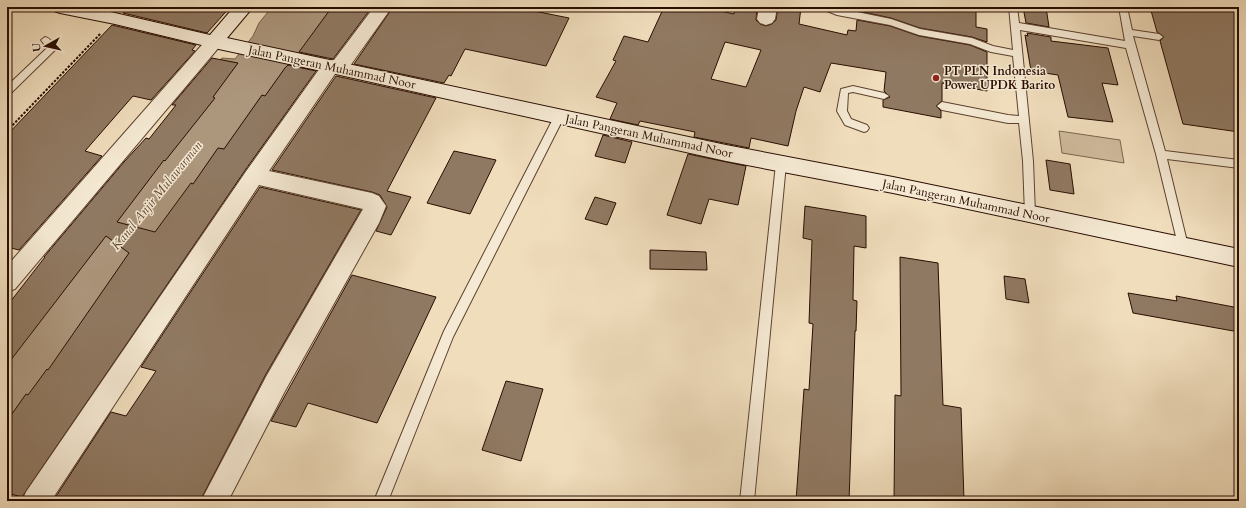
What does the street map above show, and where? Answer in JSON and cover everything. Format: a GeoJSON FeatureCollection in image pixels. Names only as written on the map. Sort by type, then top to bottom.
{"type":"FeatureCollection","features":[{"type":"Feature","properties":{"kind":"street","name":"Jalan Pangeran Muhammad Noor"},"geometry":{"type":"LineString","coordinates":[[60,7],[115,18],[221,44],[331,66],[559,117],[781,164],[893,185],[1239,258]]}},
{"type":"Feature","properties":{"kind":"street"},"geometry":{"type":"LineString","coordinates":[[7,282],[221,44],[244,7]]}},
{"type":"Feature","properties":{"kind":"street"},"geometry":{"type":"LineString","coordinates":[[35,501],[254,176],[331,66],[383,7]]}},
{"type":"Feature","properties":{"kind":"street"},"geometry":{"type":"LineString","coordinates":[[214,501],[276,383],[371,217],[375,206],[372,202],[254,176]]}},
{"type":"Feature","properties":{"kind":"lane"},"geometry":{"type":"LineString","coordinates":[[825,7],[837,12],[891,22],[919,32],[972,41],[991,49],[1018,54]]}},
{"type":"Feature","properties":{"kind":"lane"},"geometry":{"type":"LineString","coordinates":[[1013,7],[1024,120],[1030,214]]}},
{"type":"Feature","properties":{"kind":"lane"},"geometry":{"type":"LineString","coordinates":[[1123,7],[1130,45],[1162,154],[1183,246]]}},
{"type":"Feature","properties":{"kind":"lane"},"geometry":{"type":"LineString","coordinates":[[1016,26],[1130,45]]}},
{"type":"Feature","properties":{"kind":"lane"},"geometry":{"type":"LineString","coordinates":[[1128,32],[1158,37]]}},
{"type":"Feature","properties":{"kind":"lane"},"geometry":{"type":"LineString","coordinates":[[7,92],[52,48],[45,40]]}},
{"type":"Feature","properties":{"kind":"lane"},"geometry":{"type":"LineString","coordinates":[[864,128],[848,122],[845,117],[842,111],[844,91],[853,89],[884,96]]}},
{"type":"Feature","properties":{"kind":"lane"},"geometry":{"type":"LineString","coordinates":[[942,106],[1008,119],[1024,120]]}},
{"type":"Feature","properties":{"kind":"lane"},"geometry":{"type":"LineString","coordinates":[[381,501],[448,334],[559,117]]}},
{"type":"Feature","properties":{"kind":"lane"},"geometry":{"type":"LineString","coordinates":[[1162,154],[1239,164]]}},
{"type":"Feature","properties":{"kind":"lane"},"geometry":{"type":"LineString","coordinates":[[747,501],[781,164]]}},
{"type":"Feature","properties":{"kind":"path"},"geometry":{"type":"LineString","coordinates":[[7,131],[115,18]]}},
{"type":"Feature","properties":{"kind":"shaded area"},"geometry":{"type":"Polygon","coordinates":[[[1059,131],[1120,140],[1124,163],[1062,153],[1059,131]]]}},
{"type":"Feature","properties":{"kind":"water","name":"Kanal Anjir Mulawarman"},"geometry":{"type":"Polygon","coordinates":[[[272,7],[361,7],[194,234],[7,496],[7,309],[222,58],[235,59],[253,36],[259,23],[272,7]]]}},
{"type":"Feature","properties":{"kind":"building"},"geometry":{"type":"Polygon","coordinates":[[[128,7],[230,7],[207,33],[123,13],[128,7]]]}},
{"type":"Feature","properties":{"kind":"building"},"geometry":{"type":"Polygon","coordinates":[[[332,7],[372,7],[333,59],[299,52],[332,7]]]}},
{"type":"Feature","properties":{"kind":"building"},"geometry":{"type":"Polygon","coordinates":[[[393,7],[514,7],[569,18],[546,66],[465,49],[451,76],[449,75],[444,83],[354,64],[393,7]]]}},
{"type":"Feature","properties":{"kind":"building"},"geometry":{"type":"Polygon","coordinates":[[[664,7],[703,7],[734,14],[735,7],[757,7],[756,20],[760,24],[766,26],[772,24],[776,20],[778,7],[801,7],[799,24],[847,35],[848,30],[856,31],[857,20],[890,26],[919,36],[970,45],[987,52],[987,91],[942,83],[942,101],[936,106],[941,111],[941,118],[883,107],[883,100],[890,97],[884,91],[886,72],[831,63],[820,92],[804,87],[796,111],[788,146],[751,138],[749,148],[694,137],[695,132],[640,121],[638,125],[610,119],[617,103],[596,97],[616,61],[613,60],[624,36],[648,42],[664,7]],[[725,42],[711,79],[746,87],[761,50],[725,42]]]}},
{"type":"Feature","properties":{"kind":"building"},"geometry":{"type":"Polygon","coordinates":[[[859,7],[976,7],[976,27],[987,29],[987,42],[972,37],[920,28],[891,18],[858,11],[859,7]]]}},
{"type":"Feature","properties":{"kind":"building"},"geometry":{"type":"Polygon","coordinates":[[[1023,7],[1046,7],[1049,27],[1026,23],[1023,7]]]}},
{"type":"Feature","properties":{"kind":"building"},"geometry":{"type":"Polygon","coordinates":[[[1150,7],[1239,7],[1239,132],[1183,124],[1160,41],[1164,37],[1157,32],[1150,7]]]}},
{"type":"Feature","properties":{"kind":"building"},"geometry":{"type":"Polygon","coordinates":[[[112,25],[196,45],[192,50],[195,51],[151,100],[133,96],[85,151],[102,156],[19,250],[7,247],[7,135],[112,25]]]}},
{"type":"Feature","properties":{"kind":"building"},"geometry":{"type":"Polygon","coordinates":[[[1027,33],[1051,37],[1051,41],[1108,48],[1118,85],[1102,83],[1113,122],[1068,117],[1058,75],[1031,71],[1025,35],[1028,36],[1027,33]]]}},
{"type":"Feature","properties":{"kind":"building"},"geometry":{"type":"Polygon","coordinates":[[[212,58],[238,63],[213,97],[215,98],[165,161],[164,160],[117,222],[155,232],[191,183],[193,184],[218,148],[224,149],[262,95],[265,96],[288,65],[316,71],[246,169],[22,497],[7,493],[7,421],[26,394],[28,395],[47,369],[48,370],[129,253],[106,236],[7,365],[7,306],[44,257],[124,162],[146,138],[149,139],[176,105],[172,105],[212,58]]]}},
{"type":"Feature","properties":{"kind":"building"},"geometry":{"type":"Polygon","coordinates":[[[336,76],[436,98],[387,191],[411,197],[391,235],[376,231],[387,207],[380,195],[272,170],[336,76]]]}},
{"type":"Feature","properties":{"kind":"building"},"geometry":{"type":"Polygon","coordinates":[[[603,135],[632,142],[625,163],[595,156],[603,135]]]}},
{"type":"Feature","properties":{"kind":"building"},"geometry":{"type":"Polygon","coordinates":[[[454,151],[496,160],[470,214],[427,203],[454,151]]]}},
{"type":"Feature","properties":{"kind":"building"},"geometry":{"type":"Polygon","coordinates":[[[688,154],[746,166],[738,205],[709,199],[701,224],[667,215],[688,154]]]}},
{"type":"Feature","properties":{"kind":"building"},"geometry":{"type":"Polygon","coordinates":[[[1046,160],[1070,164],[1074,194],[1050,190],[1046,160]]]}},
{"type":"Feature","properties":{"kind":"building"},"geometry":{"type":"Polygon","coordinates":[[[260,187],[361,210],[266,374],[200,501],[53,501],[111,412],[126,416],[156,371],[141,367],[260,187]]]}},
{"type":"Feature","properties":{"kind":"building"},"geometry":{"type":"Polygon","coordinates":[[[595,197],[616,203],[607,225],[585,219],[595,197]]]}},
{"type":"Feature","properties":{"kind":"building"},"geometry":{"type":"Polygon","coordinates":[[[805,206],[866,216],[866,248],[854,246],[853,300],[857,301],[849,501],[796,501],[804,389],[809,390],[813,324],[809,323],[812,240],[803,238],[805,206]]]}},
{"type":"Feature","properties":{"kind":"building"},"geometry":{"type":"Polygon","coordinates":[[[650,250],[706,252],[707,270],[650,269],[650,250]]]}},
{"type":"Feature","properties":{"kind":"building"},"geometry":{"type":"Polygon","coordinates":[[[900,257],[938,263],[943,405],[961,408],[964,501],[894,501],[895,395],[901,396],[900,257]]]}},
{"type":"Feature","properties":{"kind":"building"},"geometry":{"type":"Polygon","coordinates":[[[352,275],[436,297],[377,423],[308,403],[296,427],[271,421],[352,275]]]}},
{"type":"Feature","properties":{"kind":"building"},"geometry":{"type":"Polygon","coordinates":[[[1004,276],[1025,279],[1029,303],[1006,299],[1004,276]]]}},
{"type":"Feature","properties":{"kind":"building"},"geometry":{"type":"Polygon","coordinates":[[[1128,293],[1177,301],[1176,296],[1239,308],[1239,332],[1133,313],[1128,293]]]}},
{"type":"Feature","properties":{"kind":"building"},"geometry":{"type":"Polygon","coordinates":[[[506,381],[543,389],[521,461],[482,450],[506,381]]]}},
{"type":"Feature","properties":{"kind":"place","name":"PT PLN Indonesia Power UPDK Barito"},"geometry":{"type":"Point","coordinates":[936,78]}}]}
